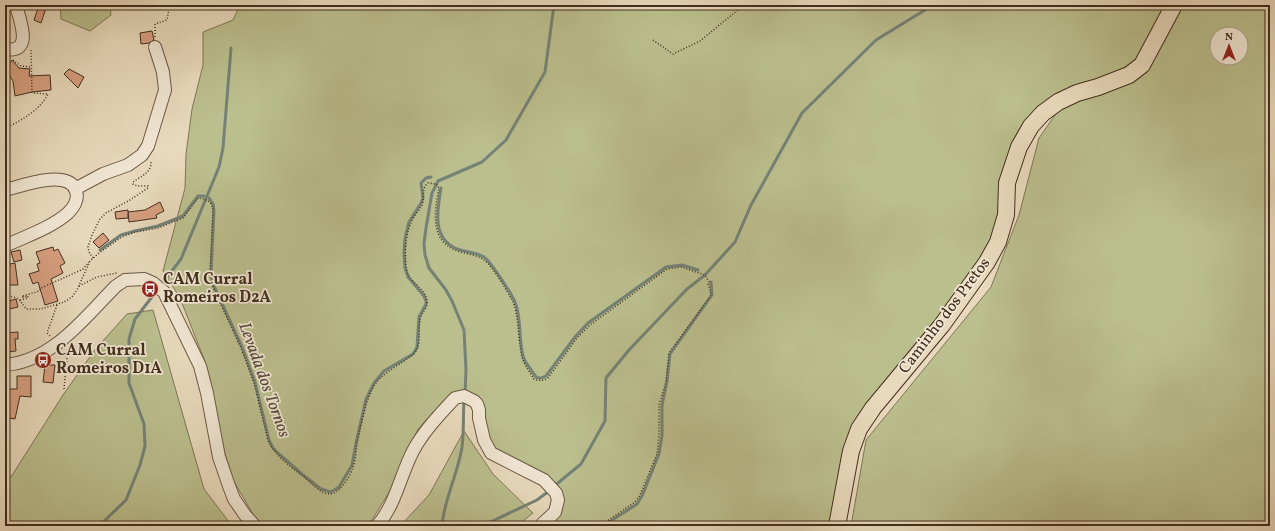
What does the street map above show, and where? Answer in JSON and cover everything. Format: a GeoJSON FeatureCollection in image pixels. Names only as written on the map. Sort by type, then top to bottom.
{"type":"FeatureCollection","features":[{"type":"Feature","properties":{"kind":"main road","name":"Caminho dos Pretos"},"geometry":{"type":"LineString","coordinates":[[838,526],[851,451],[859,430],[873,408],[942,325],[987,262],[998,242],[1006,215],[1007,183],[1019,147],[1031,126],[1043,113],[1058,102],[1077,93],[1129,75],[1142,65],[1174,5]]}},
{"type":"Feature","properties":{"kind":"street"},"geometry":{"type":"LineString","coordinates":[[8,53],[20,47],[23,42],[22,29],[16,5]]}},
{"type":"Feature","properties":{"kind":"street"},"geometry":{"type":"LineString","coordinates":[[75,189],[103,174],[128,165],[142,156],[148,146],[165,90],[165,80],[155,48]]}},
{"type":"Feature","properties":{"kind":"street"},"geometry":{"type":"LineString","coordinates":[[5,190],[46,180],[57,179],[67,181],[75,189],[77,194],[74,206],[68,213],[49,225],[5,246]]}},
{"type":"Feature","properties":{"kind":"street"},"geometry":{"type":"LineString","coordinates":[[5,365],[24,362],[36,357],[56,341],[116,286],[125,280],[144,279],[158,286],[200,366],[207,393],[219,457],[228,486],[238,505],[255,526]]}},
{"type":"Feature","properties":{"kind":"street"},"geometry":{"type":"LineString","coordinates":[[377,526],[384,518],[396,496],[413,452],[422,438],[455,398],[461,396],[468,397],[474,401],[479,410],[479,418],[484,440],[491,453],[544,480],[556,493],[558,500],[555,512],[540,526]]}},
{"type":"Feature","properties":{"kind":"path"},"geometry":{"type":"LineString","coordinates":[[155,48],[155,24],[167,20],[169,10],[168,5]]}},
{"type":"Feature","properties":{"kind":"path"},"geometry":{"type":"LineString","coordinates":[[175,5],[179,8],[189,6]]}},
{"type":"Feature","properties":{"kind":"path"},"geometry":{"type":"LineString","coordinates":[[653,40],[673,54],[700,41],[744,5]]}},
{"type":"Feature","properties":{"kind":"path"},"geometry":{"type":"LineString","coordinates":[[5,128],[26,117],[48,94],[32,93],[31,49],[26,53]]}},
{"type":"Feature","properties":{"kind":"path"},"geometry":{"type":"LineString","coordinates":[[8,53],[21,66],[31,67]]}},
{"type":"Feature","properties":{"kind":"path"},"geometry":{"type":"LineString","coordinates":[[5,140],[8,135],[8,127]]}},
{"type":"Feature","properties":{"kind":"path"},"geometry":{"type":"LineString","coordinates":[[93,258],[88,247],[100,219],[106,213],[130,200],[149,187],[137,186],[133,184],[134,181],[149,171],[151,167],[149,155],[144,158],[142,156]]}},
{"type":"Feature","properties":{"kind":"path"},"geometry":{"type":"LineString","coordinates":[[20,300],[28,298],[28,296],[23,296],[39,291],[41,288],[83,269],[93,258],[122,237],[135,232],[158,228],[183,218],[198,198],[206,199],[212,204],[213,210],[210,273],[212,285],[241,348],[254,383],[268,440],[272,449],[278,455],[320,490],[328,494],[334,493],[340,488],[352,470],[368,400],[375,384],[385,373],[413,355],[418,348],[420,317],[428,301],[426,295],[409,276],[406,268],[406,253],[410,223],[422,204],[424,187],[428,183],[436,184],[439,188],[435,222],[436,228],[442,240],[454,250],[483,259],[513,302],[522,357],[534,379],[545,380],[548,378],[577,338],[590,325],[668,269],[681,267],[698,272],[705,275],[711,295],[669,353],[666,382],[658,405],[659,436],[657,454],[640,495],[635,502],[600,526]]}},
{"type":"Feature","properties":{"kind":"path"},"geometry":{"type":"LineString","coordinates":[[5,297],[16,297],[26,309],[30,310],[57,305],[72,297],[79,286],[90,261]]}},
{"type":"Feature","properties":{"kind":"path"},"geometry":{"type":"LineString","coordinates":[[57,305],[47,333],[56,341],[67,358],[64,389]]}},
{"type":"Feature","properties":{"kind":"green space"},"geometry":{"type":"Polygon","coordinates":[[[60,5],[110,5],[111,15],[90,31],[61,19],[60,5]]]}},
{"type":"Feature","properties":{"kind":"green space"},"geometry":{"type":"Polygon","coordinates":[[[240,5],[1270,5],[1270,526],[851,526],[866,440],[991,287],[1019,215],[1039,138],[1067,98],[1031,126],[998,242],[851,451],[837,526],[540,526],[545,522],[556,493],[491,453],[479,410],[452,393],[418,429],[390,491],[368,526],[262,526],[257,521],[233,480],[215,420],[204,359],[180,298],[163,271],[185,188],[186,154],[192,109],[203,65],[203,32],[233,20],[240,5]]]}},
{"type":"Feature","properties":{"kind":"green space"},"geometry":{"type":"Polygon","coordinates":[[[153,310],[204,489],[232,526],[5,526],[5,474],[11,477],[63,395],[94,351],[127,314],[153,310]]]}},
{"type":"Feature","properties":{"kind":"green space"},"geometry":{"type":"Polygon","coordinates":[[[464,431],[493,474],[533,513],[517,526],[400,526],[429,495],[464,431]]]}},
{"type":"Feature","properties":{"kind":"building"},"geometry":{"type":"Polygon","coordinates":[[[39,5],[46,8],[41,23],[34,20],[39,5]]]}},
{"type":"Feature","properties":{"kind":"building"},"geometry":{"type":"Polygon","coordinates":[[[152,31],[154,40],[149,43],[141,44],[140,33],[152,31]]]}},
{"type":"Feature","properties":{"kind":"building"},"geometry":{"type":"Polygon","coordinates":[[[5,60],[10,63],[12,60],[19,68],[30,69],[29,76],[50,75],[51,90],[15,96],[13,81],[5,69],[5,60]]]}},
{"type":"Feature","properties":{"kind":"building"},"geometry":{"type":"Polygon","coordinates":[[[69,69],[84,77],[78,88],[64,74],[69,69]]]}},
{"type":"Feature","properties":{"kind":"building"},"geometry":{"type":"Polygon","coordinates":[[[160,202],[164,211],[156,215],[157,218],[129,222],[128,212],[145,210],[160,202]]]}},
{"type":"Feature","properties":{"kind":"building"},"geometry":{"type":"Polygon","coordinates":[[[128,210],[128,218],[116,219],[115,212],[128,210]]]}},
{"type":"Feature","properties":{"kind":"building"},"geometry":{"type":"Polygon","coordinates":[[[103,233],[109,240],[99,248],[93,242],[103,233]]]}},
{"type":"Feature","properties":{"kind":"building"},"geometry":{"type":"Polygon","coordinates":[[[53,247],[54,251],[58,249],[65,263],[60,266],[63,273],[51,279],[58,301],[45,305],[38,282],[33,284],[29,274],[39,271],[37,264],[40,263],[36,252],[53,247]]]}},
{"type":"Feature","properties":{"kind":"building"},"geometry":{"type":"Polygon","coordinates":[[[20,250],[22,260],[14,262],[11,252],[20,250]]]}},
{"type":"Feature","properties":{"kind":"building"},"geometry":{"type":"Polygon","coordinates":[[[15,263],[18,285],[7,285],[5,265],[15,263]]]}},
{"type":"Feature","properties":{"kind":"building"},"geometry":{"type":"Polygon","coordinates":[[[16,299],[18,307],[5,310],[5,302],[16,299]]]}},
{"type":"Feature","properties":{"kind":"building"},"geometry":{"type":"Polygon","coordinates":[[[18,332],[18,339],[15,339],[16,351],[5,352],[5,333],[18,332]]]}},
{"type":"Feature","properties":{"kind":"building"},"geometry":{"type":"Polygon","coordinates":[[[45,365],[55,365],[53,383],[43,382],[45,365]]]}},
{"type":"Feature","properties":{"kind":"building"},"geometry":{"type":"Polygon","coordinates":[[[17,376],[31,376],[31,397],[20,396],[15,419],[5,417],[8,401],[6,401],[6,389],[17,389],[17,376]]]}},
{"type":"Feature","properties":{"kind":"waterway","name":"Levada dos Tornos"},"geometry":{"type":"LineString","coordinates":[[465,394],[466,370],[464,330],[452,301],[446,290],[429,268],[425,255],[424,243],[432,193],[438,181],[482,162],[506,140],[545,72],[554,5]]}},
{"type":"Feature","properties":{"kind":"waterway"},"geometry":{"type":"LineString","coordinates":[[553,487],[581,464],[605,421],[606,378],[629,350],[687,289],[705,275],[735,242],[751,205],[802,113],[876,40],[933,5]]}},
{"type":"Feature","properties":{"kind":"waterway"},"geometry":{"type":"LineString","coordinates":[[161,285],[181,259],[219,167],[223,148],[231,48]]}},
{"type":"Feature","properties":{"kind":"waterway","name":"Levada dos Tornos"},"geometry":{"type":"LineString","coordinates":[[209,198],[213,204],[214,210],[211,273],[213,284],[242,347],[255,382],[269,440],[273,448],[303,475],[321,489],[331,492],[339,487],[352,465],[366,399],[374,383],[384,371],[413,354],[417,347],[419,317],[426,304],[426,301],[424,296],[408,277],[405,268],[405,238],[409,222],[423,198],[421,183],[426,178],[431,177]]}},
{"type":"Feature","properties":{"kind":"waterway","name":"Levada dos Tornos"},"geometry":{"type":"LineString","coordinates":[[441,188],[438,221],[442,236],[447,243],[455,248],[484,257],[501,278],[517,308],[524,359],[537,378],[546,376],[575,337],[588,323],[666,267],[682,265],[698,270]]}},
{"type":"Feature","properties":{"kind":"waterway","name":"Levada dos Tornos"},"geometry":{"type":"LineString","coordinates":[[100,250],[121,235],[158,226],[183,216],[198,196],[204,196]]}},
{"type":"Feature","properties":{"kind":"waterway","name":"Levada dos Tornos"},"geometry":{"type":"LineString","coordinates":[[603,526],[637,504],[642,496],[659,454],[662,436],[662,405],[667,382],[670,354],[712,295],[711,282]]}},
{"type":"Feature","properties":{"kind":"waterway"},"geometry":{"type":"LineString","coordinates":[[99,526],[126,500],[140,465],[145,446],[144,424],[129,383],[129,339],[135,319],[158,289]]}},
{"type":"Feature","properties":{"kind":"waterway"},"geometry":{"type":"LineString","coordinates":[[442,526],[445,506],[462,447],[464,400]]}},
{"type":"Feature","properties":{"kind":"waterway"},"geometry":{"type":"LineString","coordinates":[[482,526],[537,500],[549,491]]}},
{"type":"Feature","properties":{"kind":"place","name":"CAM Curral Romeiros D2A"},"geometry":{"type":"Point","coordinates":[150,289]}},
{"type":"Feature","properties":{"kind":"place","name":"CAM Curral Romeiros D1A"},"geometry":{"type":"Point","coordinates":[43,360]}}]}
